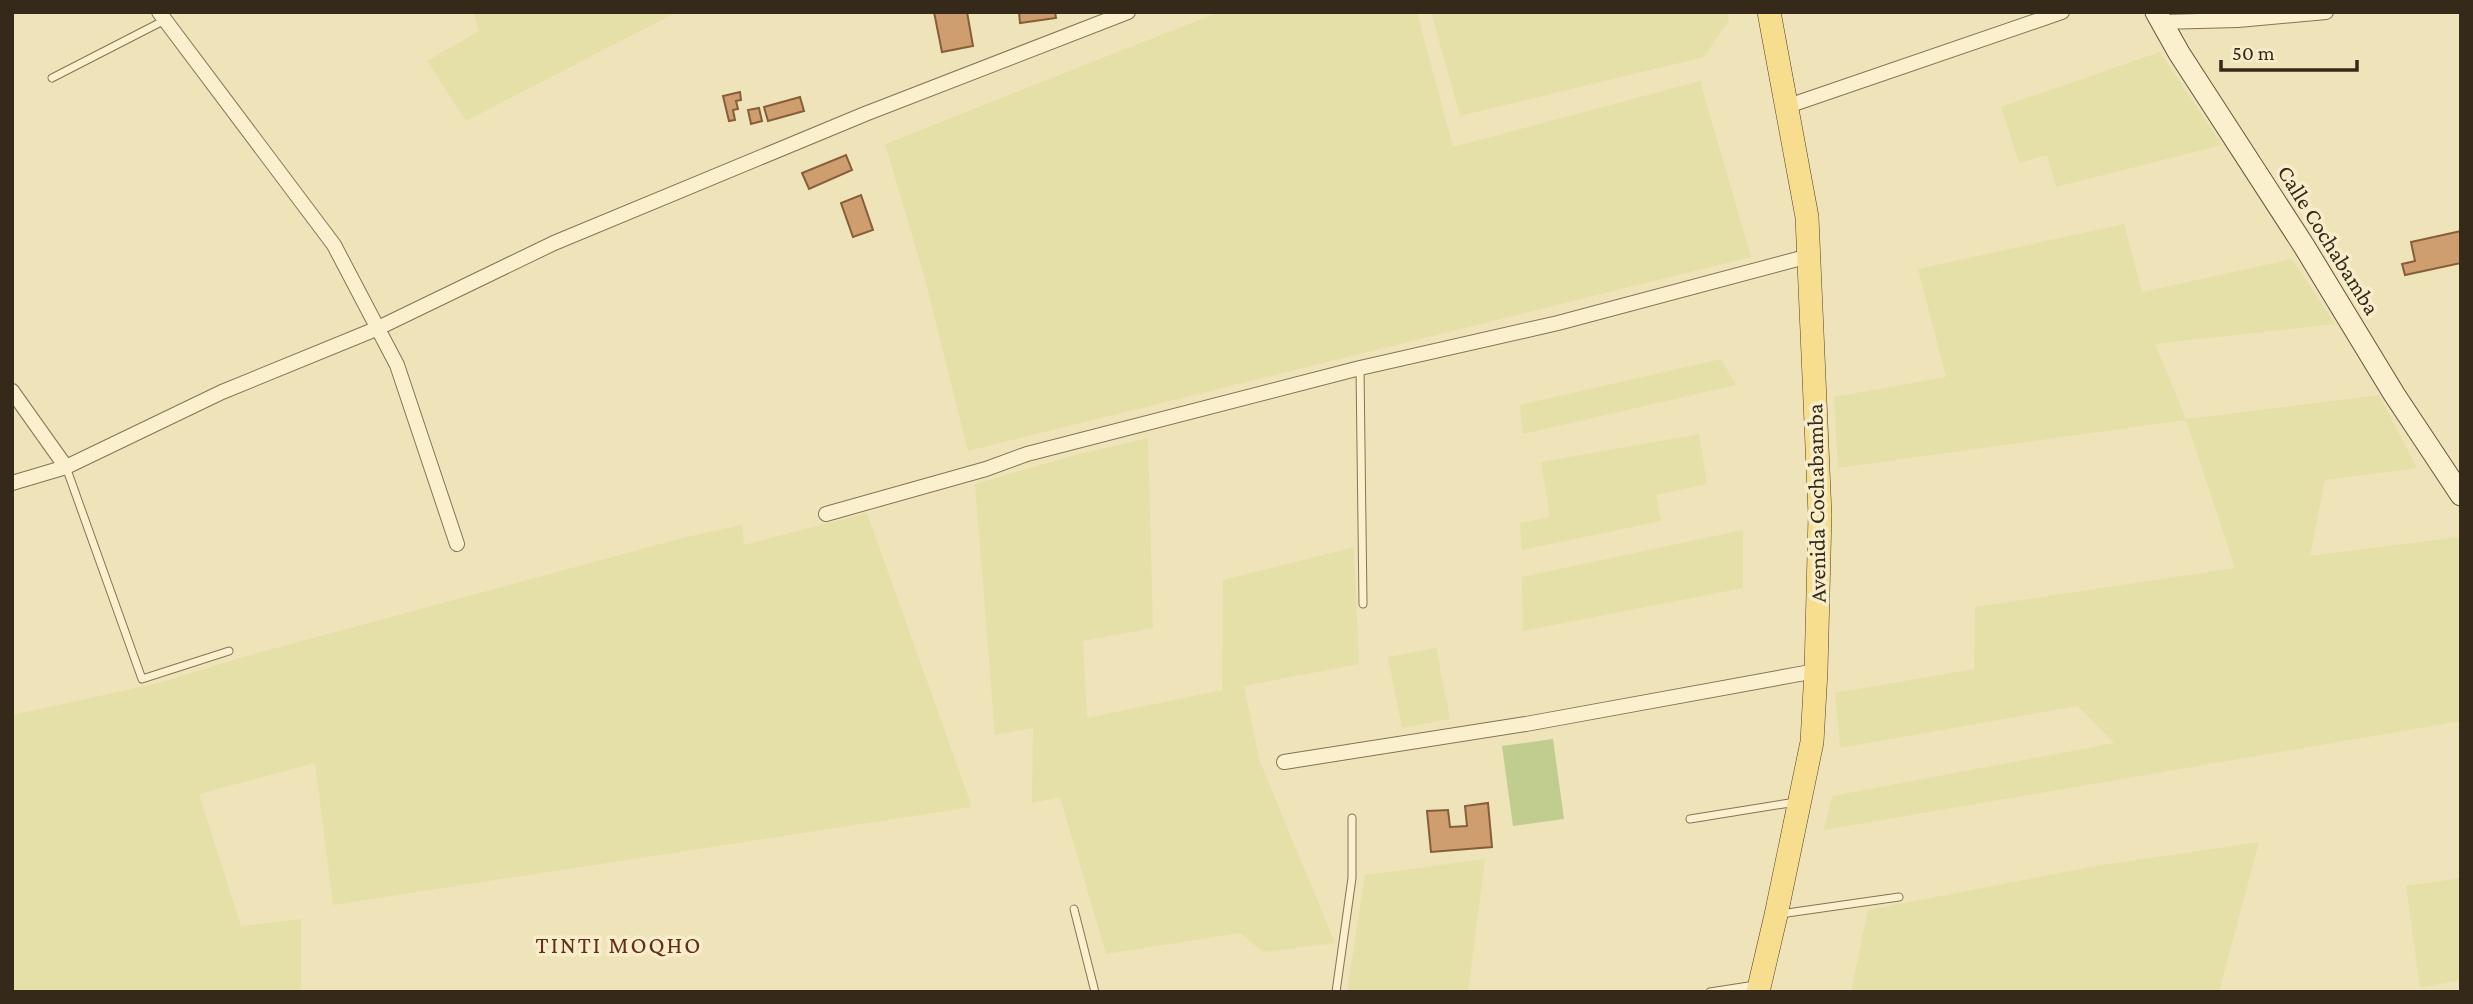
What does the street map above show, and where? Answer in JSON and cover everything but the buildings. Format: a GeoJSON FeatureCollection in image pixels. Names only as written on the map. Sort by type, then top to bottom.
{"type":"FeatureCollection","features":[{"type":"Feature","properties":{"kind":"main road","name":"Avenida Cochabamba"},"geometry":{"type":"LineString","coordinates":[[1758,988],[1812,742],[1820,515],[1807,216],[1769,12]]}},
{"type":"Feature","properties":{"kind":"street"},"geometry":{"type":"LineString","coordinates":[[12,483],[66,467],[222,393],[376,329],[566,237],[865,114],[1128,12]]}},
{"type":"Feature","properties":{"kind":"street"},"geometry":{"type":"LineString","coordinates":[[1788,106],[2062,12]]}},
{"type":"Feature","properties":{"kind":"street"},"geometry":{"type":"LineString","coordinates":[[2158,17],[2238,20],[2326,12]]}},
{"type":"Feature","properties":{"kind":"street"},"geometry":{"type":"LineString","coordinates":[[162,16],[334,245],[397,365],[457,544]]}},
{"type":"Feature","properties":{"kind":"street","name":"Calle Cochabamba"},"geometry":{"type":"LineString","coordinates":[[2158,17],[2304,246],[2394,394],[2461,495]]}},
{"type":"Feature","properties":{"kind":"street"},"geometry":{"type":"LineString","coordinates":[[826,514],[986,470],[1027,454],[1360,368],[1558,323],[1809,256]]}},
{"type":"Feature","properties":{"kind":"street"},"geometry":{"type":"LineString","coordinates":[[12,391],[66,467]]}},
{"type":"Feature","properties":{"kind":"street"},"geometry":{"type":"LineString","coordinates":[[1284,762],[1526,724],[1816,671]]}},
{"type":"Feature","properties":{"kind":"lane"},"geometry":{"type":"LineString","coordinates":[[51,78],[162,16]]}},
{"type":"Feature","properties":{"kind":"lane"},"geometry":{"type":"LineString","coordinates":[[1360,368],[1363,604]]}},
{"type":"Feature","properties":{"kind":"lane"},"geometry":{"type":"LineString","coordinates":[[66,467],[142,679],[229,651]]}},
{"type":"Feature","properties":{"kind":"lane"},"geometry":{"type":"LineString","coordinates":[[1690,819],[1800,801]]}},
{"type":"Feature","properties":{"kind":"lane"},"geometry":{"type":"LineString","coordinates":[[1336,992],[1352,878],[1352,818]]}},
{"type":"Feature","properties":{"kind":"lane"},"geometry":{"type":"LineString","coordinates":[[1776,915],[1899,897]]}},
{"type":"Feature","properties":{"kind":"lane"},"geometry":{"type":"LineString","coordinates":[[1074,909],[1095,992]]}},
{"type":"Feature","properties":{"kind":"lane"},"geometry":{"type":"LineString","coordinates":[[1710,992],[1758,988]]}},
{"type":"Feature","properties":{"kind":"shaded area"},"geometry":{"type":"Polygon","coordinates":[[[473,12],[677,12],[466,121],[427,61],[479,31],[473,12]]]}},
{"type":"Feature","properties":{"kind":"shaded area"},"geometry":{"type":"Polygon","coordinates":[[[1219,12],[1417,12],[1453,147],[1700,81],[1751,257],[968,451],[925,279],[885,144],[1219,12]]]}},
{"type":"Feature","properties":{"kind":"shaded area"},"geometry":{"type":"Polygon","coordinates":[[[1431,12],[1728,12],[1729,20],[1704,57],[1460,116],[1431,12]]]}},
{"type":"Feature","properties":{"kind":"shaded area"},"geometry":{"type":"Polygon","coordinates":[[[2160,52],[2222,145],[2056,187],[2047,155],[2019,163],[2001,107],[2160,52]]]}},
{"type":"Feature","properties":{"kind":"shaded area"},"geometry":{"type":"Polygon","coordinates":[[[2124,224],[2142,292],[2292,259],[2335,324],[2155,344],[2186,419],[2379,395],[2417,468],[2325,480],[2310,556],[2457,537],[2461,541],[2461,721],[1824,830],[1832,796],[2114,743],[2078,706],[1840,748],[1835,693],[1974,669],[1975,607],[2235,568],[2186,420],[1838,468],[1834,397],[1946,377],[1918,269],[2124,224]]]}},
{"type":"Feature","properties":{"kind":"shaded area"},"geometry":{"type":"Polygon","coordinates":[[[1721,359],[1736,385],[1523,434],[1520,405],[1721,359]]]}},
{"type":"Feature","properties":{"kind":"shaded area"},"geometry":{"type":"Polygon","coordinates":[[[1699,434],[1707,484],[1656,495],[1661,521],[1522,550],[1520,523],[1550,517],[1541,462],[1699,434]]]}},
{"type":"Feature","properties":{"kind":"shaded area"},"geometry":{"type":"Polygon","coordinates":[[[1148,438],[1153,628],[1083,641],[1087,718],[1222,690],[1223,580],[1354,547],[1359,664],[1244,686],[1259,759],[1335,943],[1263,952],[1240,933],[1106,954],[1060,797],[1032,803],[1033,728],[995,735],[975,484],[1075,455],[1148,438]]]}},
{"type":"Feature","properties":{"kind":"shaded area"},"geometry":{"type":"Polygon","coordinates":[[[867,513],[972,807],[333,905],[315,763],[199,794],[241,926],[301,919],[301,992],[12,992],[12,715],[159,683],[243,657],[686,537],[742,525],[744,545],[867,513]]]}},
{"type":"Feature","properties":{"kind":"shaded area"},"geometry":{"type":"Polygon","coordinates":[[[1743,530],[1743,588],[1523,631],[1522,577],[1743,530]]]}},
{"type":"Feature","properties":{"kind":"shaded area"},"geometry":{"type":"Polygon","coordinates":[[[1436,648],[1450,719],[1402,728],[1388,657],[1436,648]]]}},
{"type":"Feature","properties":{"kind":"shaded area"},"geometry":{"type":"Polygon","coordinates":[[[2259,842],[2219,992],[1851,992],[1868,910],[2096,866],[2259,842]]]}},
{"type":"Feature","properties":{"kind":"shaded area"},"geometry":{"type":"Polygon","coordinates":[[[1485,859],[1468,992],[1347,992],[1365,875],[1485,859]]]}},
{"type":"Feature","properties":{"kind":"shaded area"},"geometry":{"type":"Polygon","coordinates":[[[2461,878],[2461,980],[2420,988],[2406,886],[2461,878]]]}},
{"type":"Feature","properties":{"kind":"green space"},"geometry":{"type":"Polygon","coordinates":[[[1553,739],[1564,819],[1513,826],[1502,746],[1553,739]]]}},
{"type":"Feature","properties":{"kind":"district","name":"TINTI MOQHO"},"geometry":{"type":"Point","coordinates":[619,945]}}]}
